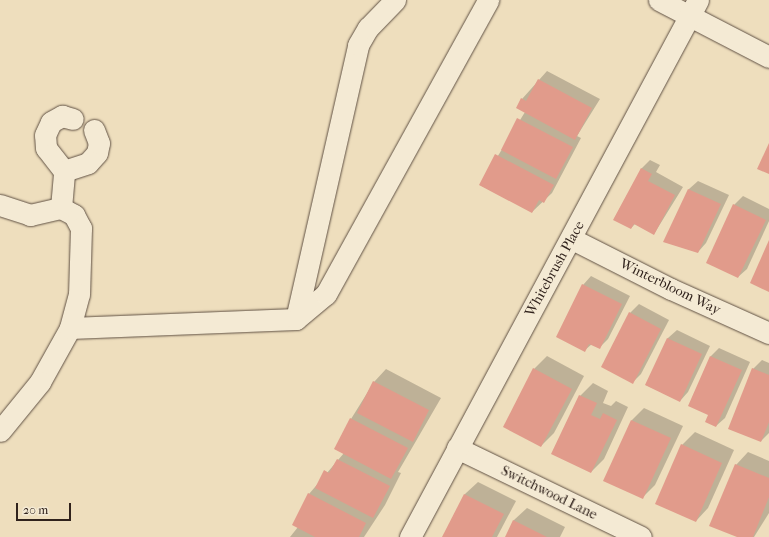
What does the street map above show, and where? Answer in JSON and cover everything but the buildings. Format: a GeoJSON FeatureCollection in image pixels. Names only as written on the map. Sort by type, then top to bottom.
{"type":"FeatureCollection","features":[{"type":"Feature","properties":{"kind":"street"},"geometry":{"type":"LineString","coordinates":[[296,319],[358,45],[368,28],[396,0]]}},
{"type":"Feature","properties":{"kind":"street"},"geometry":{"type":"LineString","coordinates":[[70,328],[296,319],[326,294],[488,0]]}},
{"type":"Feature","properties":{"kind":"street"},"geometry":{"type":"LineString","coordinates":[[659,0],[694,8],[769,57]]}},
{"type":"Feature","properties":{"kind":"street","name":"Whitebrush Place"},"geometry":{"type":"LineString","coordinates":[[410,537],[457,448],[572,239],[694,8]]}},
{"type":"Feature","properties":{"kind":"street"},"geometry":{"type":"LineString","coordinates":[[61,208],[64,171],[46,148],[45,135],[51,122],[62,116],[73,120]]}},
{"type":"Feature","properties":{"kind":"street"},"geometry":{"type":"LineString","coordinates":[[64,171],[88,163],[97,154],[99,143],[94,130]]}},
{"type":"Feature","properties":{"kind":"street"},"geometry":{"type":"LineString","coordinates":[[0,204],[30,215],[61,208],[74,215],[81,228],[79,294],[70,328],[40,382],[0,431]]}},
{"type":"Feature","properties":{"kind":"street","name":"Winterbloom Way"},"geometry":{"type":"LineString","coordinates":[[572,239],[671,289],[769,333]]}},
{"type":"Feature","properties":{"kind":"street","name":"Switchwood Lane"},"geometry":{"type":"LineString","coordinates":[[457,448],[641,537]]}}]}
